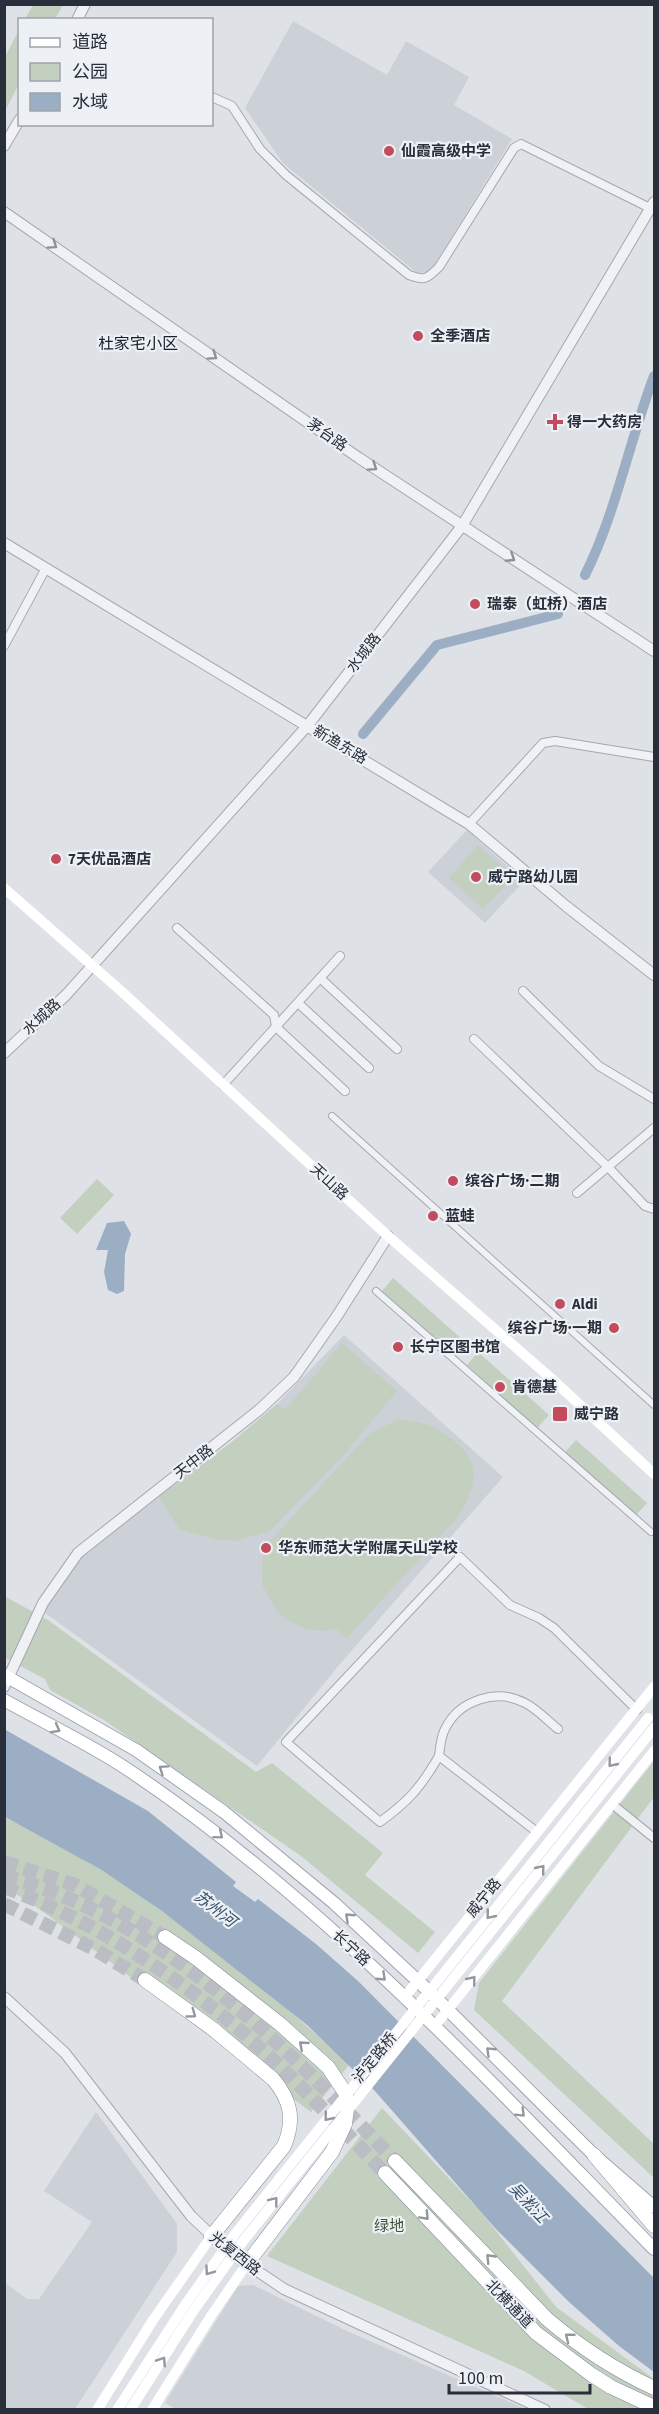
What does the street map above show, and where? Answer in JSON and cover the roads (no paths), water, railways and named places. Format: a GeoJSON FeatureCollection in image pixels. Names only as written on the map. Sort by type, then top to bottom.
{"type":"FeatureCollection","features":[{"type":"Feature","properties":{"kind":"highway"},"geometry":{"type":"LineString","coordinates":[[165,1937],[196,1958],[280,2024],[328,2067],[346,2094],[348,2109],[345,2124],[332,2152],[246,2265]]}},
{"type":"Feature","properties":{"kind":"highway"},"geometry":{"type":"LineString","coordinates":[[145,1980],[213,2029],[273,2079],[281,2088],[290,2108],[291,2128],[284,2146],[211,2237]]}},
{"type":"Feature","properties":{"kind":"highway"},"geometry":{"type":"LineString","coordinates":[[594,2155],[654,2226]]}},
{"type":"Feature","properties":{"kind":"highway","name":"北横通道"},"geometry":{"type":"LineString","coordinates":[[395,2160],[547,2319],[576,2343],[620,2371],[654,2388]]}},
{"type":"Feature","properties":{"kind":"highway","name":"北横通道"},"geometry":{"type":"LineString","coordinates":[[385,2173],[536,2333],[611,2387],[654,2408]]}},
{"type":"Feature","properties":{"kind":"main road","name":"天山路"},"geometry":{"type":"LineString","coordinates":[[4,888],[388,1236],[552,1379],[654,1474]]}},
{"type":"Feature","properties":{"kind":"main road","name":"长宁路"},"geometry":{"type":"LineString","coordinates":[[6,1680],[136,1750],[224,1812],[334,1903],[448,2010],[594,2155],[654,2206]]}},
{"type":"Feature","properties":{"kind":"main road","name":"威宁路"},"geometry":{"type":"LineString","coordinates":[[404,1998],[654,1687]]}},
{"type":"Feature","properties":{"kind":"main road","name":"长宁路"},"geometry":{"type":"LineString","coordinates":[[4,1700],[125,1767],[211,1828],[322,1921],[435,2026],[654,2249]]}},
{"type":"Feature","properties":{"kind":"main road","name":"泸定路桥"},"geometry":{"type":"LineString","coordinates":[[117,2409],[235,2234],[651,1714]]}},
{"type":"Feature","properties":{"kind":"main road","name":"泸定路桥"},"geometry":{"type":"LineString","coordinates":[[130,2409],[194,2310],[244,2240],[654,1728]]}},
{"type":"Feature","properties":{"kind":"main road"},"geometry":{"type":"LineString","coordinates":[[435,2026],[654,1751]]}},
{"type":"Feature","properties":{"kind":"main road"},"geometry":{"type":"LineString","coordinates":[[97,2409],[153,2320],[211,2237]]}},
{"type":"Feature","properties":{"kind":"main road"},"geometry":{"type":"LineString","coordinates":[[152,2409],[246,2265]]}},
{"type":"Feature","properties":{"kind":"street"},"geometry":{"type":"LineString","coordinates":[[78,18],[86,4]]}},
{"type":"Feature","properties":{"kind":"street"},"geometry":{"type":"LineString","coordinates":[[213,97],[232,106],[260,149],[286,175],[409,275],[420,279],[429,278],[439,267],[514,148],[521,144],[653,207]]}},
{"type":"Feature","properties":{"kind":"street"},"geometry":{"type":"LineString","coordinates":[[4,146],[18,122]]}},
{"type":"Feature","properties":{"kind":"street","name":"水城路"},"geometry":{"type":"LineString","coordinates":[[4,1053],[66,995],[308,725],[462,526],[653,207]]}},
{"type":"Feature","properties":{"kind":"street","name":"茅台路"},"geometry":{"type":"LineString","coordinates":[[4,212],[359,458],[654,651]]}},
{"type":"Feature","properties":{"kind":"street","name":"新渔东路"},"geometry":{"type":"LineString","coordinates":[[4,543],[469,824],[566,906],[654,975]]}},
{"type":"Feature","properties":{"kind":"street"},"geometry":{"type":"LineString","coordinates":[[4,646],[46,568]]}},
{"type":"Feature","properties":{"kind":"street"},"geometry":{"type":"LineString","coordinates":[[469,824],[543,743],[555,741],[654,757]]}},
{"type":"Feature","properties":{"kind":"street"},"geometry":{"type":"LineString","coordinates":[[177,928],[274,1015],[276,1027],[345,1091]]}},
{"type":"Feature","properties":{"kind":"street"},"geometry":{"type":"LineString","coordinates":[[223,1085],[340,956]]}},
{"type":"Feature","properties":{"kind":"street"},"geometry":{"type":"LineString","coordinates":[[320,978],[397,1049]]}},
{"type":"Feature","properties":{"kind":"street"},"geometry":{"type":"LineString","coordinates":[[523,991],[600,1066],[654,1099]]}},
{"type":"Feature","properties":{"kind":"street"},"geometry":{"type":"LineString","coordinates":[[298,1003],[369,1068]]}},
{"type":"Feature","properties":{"kind":"street"},"geometry":{"type":"LineString","coordinates":[[474,1039],[608,1167],[645,1206],[654,1209]]}},
{"type":"Feature","properties":{"kind":"street"},"geometry":{"type":"LineString","coordinates":[[332,1116],[654,1405]]}},
{"type":"Feature","properties":{"kind":"street"},"geometry":{"type":"LineString","coordinates":[[577,1192],[654,1128]]}},
{"type":"Feature","properties":{"kind":"street","name":"天中路"},"geometry":{"type":"LineString","coordinates":[[6,1680],[43,1603],[78,1553],[259,1410],[294,1377],[337,1316],[388,1236]]}},
{"type":"Feature","properties":{"kind":"street"},"geometry":{"type":"LineString","coordinates":[[376,1291],[651,1532]]}},
{"type":"Feature","properties":{"kind":"street"},"geometry":{"type":"LineString","coordinates":[[558,1729],[525,1703],[500,1695],[476,1700],[455,1714],[444,1730],[439,1756],[426,1779],[406,1804],[380,1822],[286,1742],[459,1557],[510,1605],[539,1618],[554,1628],[637,1710]]}},
{"type":"Feature","properties":{"kind":"street"},"geometry":{"type":"LineString","coordinates":[[439,1756],[537,1832]]}},
{"type":"Feature","properties":{"kind":"street"},"geometry":{"type":"LineString","coordinates":[[612,1804],[654,1838]]}},
{"type":"Feature","properties":{"kind":"street","name":"光复西路"},"geometry":{"type":"LineString","coordinates":[[4,1997],[65,2053],[179,2201],[211,2237],[246,2265],[284,2289],[545,2409]]}},
{"type":"Feature","properties":{"kind":"water"},"geometry":{"type":"Polygon","coordinates":[[[124,1221],[131,1234],[125,1254],[124,1291],[117,1294],[108,1290],[104,1272],[108,1250],[96,1250],[107,1223],[124,1221]]]}},
{"type":"Feature","properties":{"kind":"water"},"geometry":{"type":"Polygon","coordinates":[[[4,1729],[148,1811],[236,1882],[233,1886],[255,1902],[258,1899],[316,1944],[358,1981],[654,2278],[654,2372],[619,2346],[569,2302],[495,2228],[374,2090],[307,2025],[162,1911],[100,1869],[5,1817],[4,1729]]]}},
{"type":"Feature","properties":{"kind":"waterway"},"geometry":{"type":"LineString","coordinates":[[585,575],[614,502],[654,376]]}},
{"type":"Feature","properties":{"kind":"waterway"},"geometry":{"type":"LineString","coordinates":[[363,734],[437,645],[558,614]]}},
{"type":"Feature","properties":{"kind":"tunnel"},"geometry":{"type":"LineString","coordinates":[[4,1862],[75,1885],[165,1937]]}},
{"type":"Feature","properties":{"kind":"tunnel"},"geometry":{"type":"LineString","coordinates":[[4,1876],[61,1895],[115,1922],[167,1954],[217,1991],[265,2032],[310,2074],[395,2161]]}},
{"type":"Feature","properties":{"kind":"tunnel"},"geometry":{"type":"LineString","coordinates":[[4,1887],[91,1927],[146,1960],[199,1997],[266,2054],[385,2173]]}},
{"type":"Feature","properties":{"kind":"tunnel"},"geometry":{"type":"LineString","coordinates":[[4,1904],[94,1949],[145,1980]]}},
{"type":"Feature","properties":{"kind":"place","name":"仙霞高级中学"},"geometry":{"type":"Point","coordinates":[389,151]}},
{"type":"Feature","properties":{"kind":"place","name":"全季酒店"},"geometry":{"type":"Point","coordinates":[418,336]}},
{"type":"Feature","properties":{"kind":"place","name":"得一大药房"},"geometry":{"type":"Point","coordinates":[555,422]}},
{"type":"Feature","properties":{"kind":"place","name":"瑞泰（虹桥）酒店"},"geometry":{"type":"Point","coordinates":[475,604]}},
{"type":"Feature","properties":{"kind":"place","name":"7天优品酒店"},"geometry":{"type":"Point","coordinates":[56,859]}},
{"type":"Feature","properties":{"kind":"place","name":"威宁路幼儿园"},"geometry":{"type":"Point","coordinates":[476,877]}},
{"type":"Feature","properties":{"kind":"place","name":"缤谷广场·二期"},"geometry":{"type":"Point","coordinates":[453,1181]}},
{"type":"Feature","properties":{"kind":"place","name":"蓝蛙"},"geometry":{"type":"Point","coordinates":[433,1216]}},
{"type":"Feature","properties":{"kind":"place","name":"Aldi"},"geometry":{"type":"Point","coordinates":[560,1304]}},
{"type":"Feature","properties":{"kind":"place","name":"缤谷广场·一期"},"geometry":{"type":"Point","coordinates":[614,1328]}},
{"type":"Feature","properties":{"kind":"place","name":"长宁区图书馆"},"geometry":{"type":"Point","coordinates":[398,1347]}},
{"type":"Feature","properties":{"kind":"place","name":"肯德基"},"geometry":{"type":"Point","coordinates":[500,1387]}},
{"type":"Feature","properties":{"kind":"place","name":"威宁路"},"geometry":{"type":"Point","coordinates":[560,1414]}},
{"type":"Feature","properties":{"kind":"place","name":"华东师范大学附属天山学校"},"geometry":{"type":"Point","coordinates":[266,1548]}},
{"type":"Feature","properties":{"kind":"district","name":"杜家宅小区"},"geometry":{"type":"Point","coordinates":[138,344]}},
{"type":"Feature","properties":{"kind":"water label","name":"苏州河"},"geometry":{"type":"Point","coordinates":[215,1909]}},
{"type":"Feature","properties":{"kind":"water label","name":"吴淞江"},"geometry":{"type":"Point","coordinates":[528,2203]}},
{"type":"Feature","properties":{"kind":"park label","name":"绿地"},"geometry":{"type":"Point","coordinates":[389,2226]}}]}
